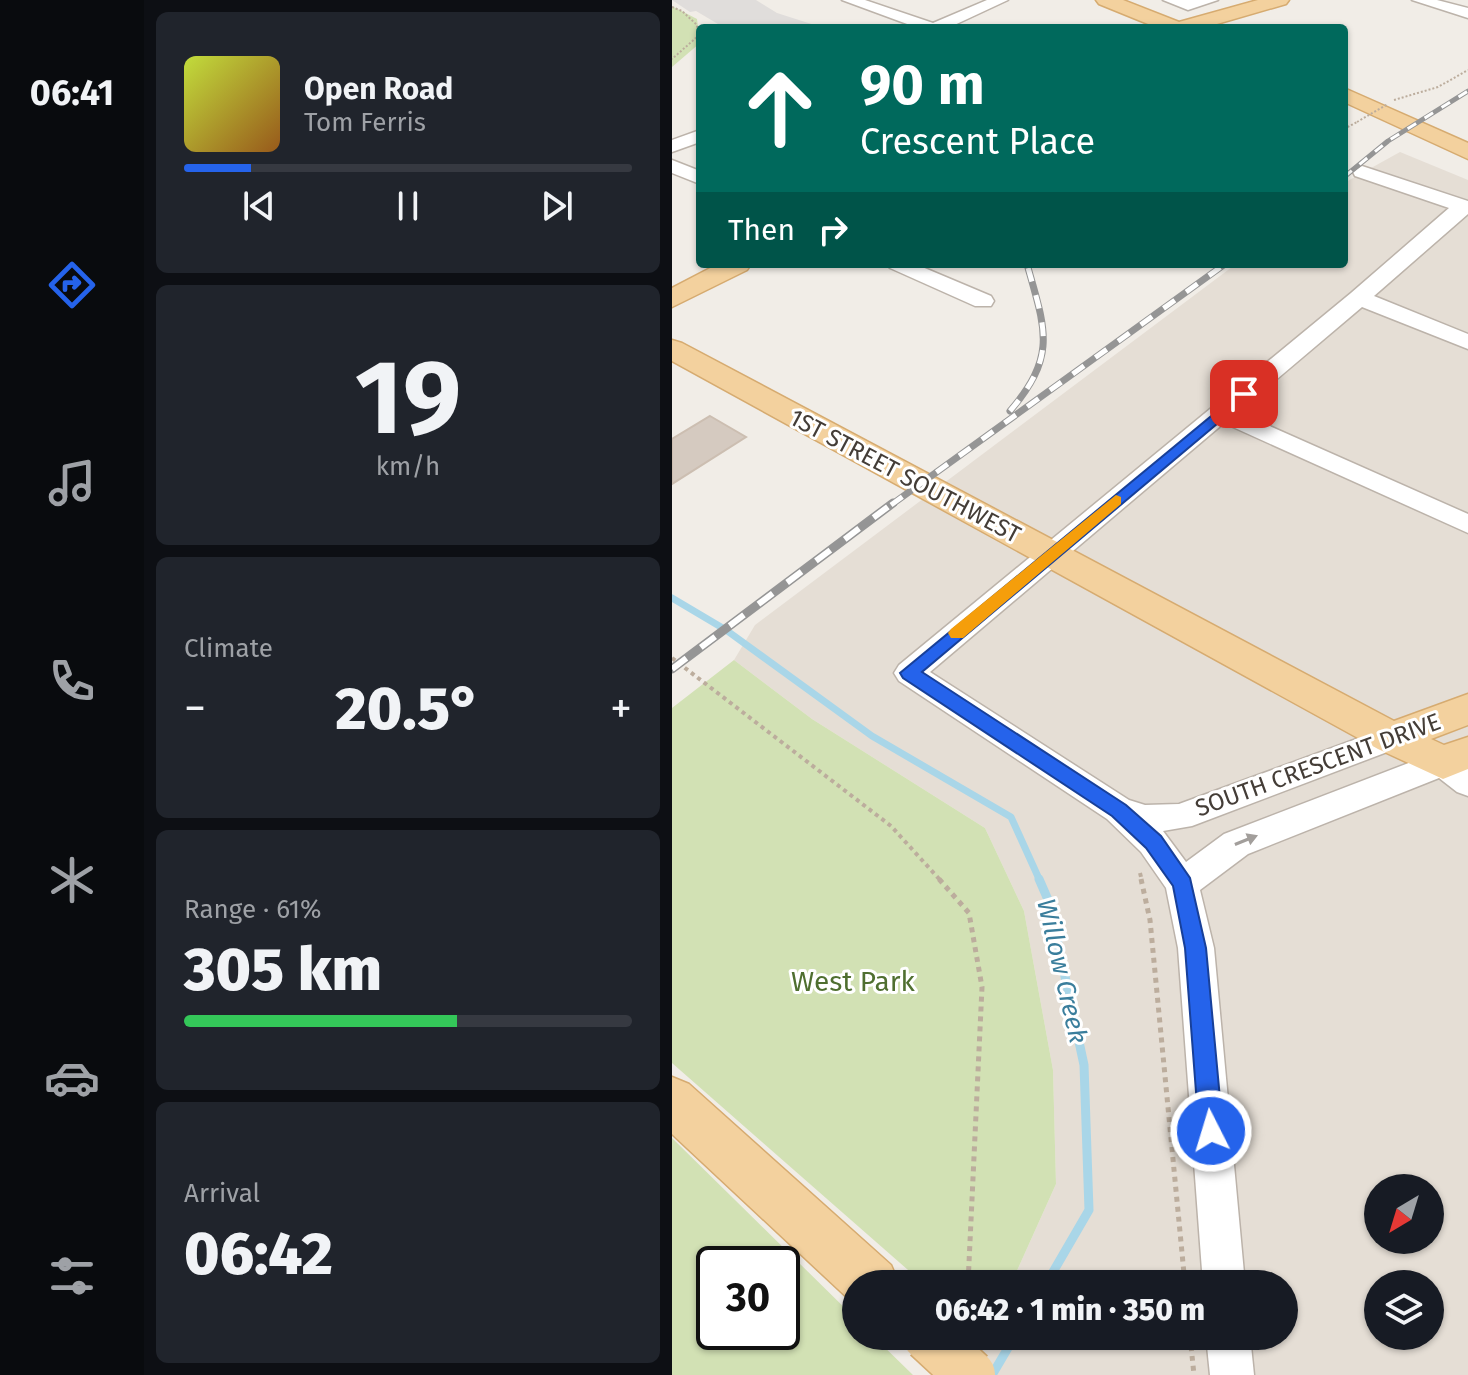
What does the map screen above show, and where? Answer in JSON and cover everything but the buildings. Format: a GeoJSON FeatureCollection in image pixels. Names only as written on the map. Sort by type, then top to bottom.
{"type":"FeatureCollection","features":[{"type":"Feature","properties":{"kind":"main road"},"geometry":{"type":"LineString","coordinates":[[1106,0],[1180,24]]}},
{"type":"Feature","properties":{"kind":"main road"},"geometry":{"type":"LineString","coordinates":[[1146,0],[1184,24]]}},
{"type":"Feature","properties":{"kind":"main road"},"geometry":{"type":"LineString","coordinates":[[1199,24],[1279,0]]}},
{"type":"Feature","properties":{"kind":"main road"},"geometry":{"type":"LineString","coordinates":[[1348,96],[1468,152]]}},
{"type":"Feature","properties":{"kind":"main road"},"geometry":{"type":"LineString","coordinates":[[1350,115],[1468,164]]}},
{"type":"Feature","properties":{"kind":"main road"},"geometry":{"type":"LineString","coordinates":[[672,299],[730,268]]}},
{"type":"Feature","properties":{"kind":"main road","name":"1ST STREET SOUTHWEST"},"geometry":{"type":"LineString","coordinates":[[672,349],[1392,738],[1460,766]]}},
{"type":"Feature","properties":{"kind":"main road","name":"SOUTH CRESCENT DRIVE"},"geometry":{"type":"LineString","coordinates":[[1392,738],[1468,709]]}},
{"type":"Feature","properties":{"kind":"main road"},"geometry":{"type":"LineString","coordinates":[[672,1101],[857,1270]]}},
{"type":"Feature","properties":{"kind":"main road"},"geometry":{"type":"LineString","coordinates":[[943,1350],[970,1375]]}},
{"type":"Feature","properties":{"kind":"street"},"geometry":{"type":"LineString","coordinates":[[850,0],[922,24]]}},
{"type":"Feature","properties":{"kind":"street"},"geometry":{"type":"LineString","coordinates":[[943,24],[1000,0]]}},
{"type":"Feature","properties":{"kind":"street"},"geometry":{"type":"LineString","coordinates":[[1171,0],[1188,5],[1210,0]]}},
{"type":"Feature","properties":{"kind":"street"},"geometry":{"type":"LineString","coordinates":[[1420,0],[1468,13]]}},
{"type":"Feature","properties":{"kind":"street"},"geometry":{"type":"LineString","coordinates":[[672,147],[696,137]]}},
{"type":"Feature","properties":{"kind":"street"},"geometry":{"type":"LineString","coordinates":[[672,166],[696,176]]}},
{"type":"Feature","properties":{"kind":"street"},"geometry":{"type":"LineString","coordinates":[[1362,172],[1466,207]]}},
{"type":"Feature","properties":{"kind":"street"},"geometry":{"type":"LineString","coordinates":[[1223,1270],[1196,948],[1182,884],[1153,842],[1119,810],[909,673],[1466,207]]}},
{"type":"Feature","properties":{"kind":"street"},"geometry":{"type":"LineString","coordinates":[[906,268],[983,301]]}},
{"type":"Feature","properties":{"kind":"street"},"geometry":{"type":"LineString","coordinates":[[1359,298],[1468,342]]}},
{"type":"Feature","properties":{"kind":"street"},"geometry":{"type":"LineString","coordinates":[[1221,413],[1468,524]]}},
{"type":"Feature","properties":{"kind":"street","name":"SOUTH CRESCENT DRIVE"},"geometry":{"type":"LineString","coordinates":[[1119,810],[1145,818],[1180,817],[1392,738]]}},
{"type":"Feature","properties":{"kind":"street","name":"SOUTH CRESCENT DRIVE"},"geometry":{"type":"LineString","coordinates":[[1182,884],[1236,844],[1460,766]]}},
{"type":"Feature","properties":{"kind":"street"},"geometry":{"type":"LineString","coordinates":[[1229,1350],[1232,1375]]}},
{"type":"Feature","properties":{"kind":"path"},"geometry":{"type":"LineString","coordinates":[[672,7],[682,11],[696,24]]}},
{"type":"Feature","properties":{"kind":"path"},"geometry":{"type":"LineString","coordinates":[[672,59],[696,38]]}},
{"type":"Feature","properties":{"kind":"path"},"geometry":{"type":"LineString","coordinates":[[1400,96],[1425,93],[1468,70]]}},
{"type":"Feature","properties":{"kind":"path"},"geometry":{"type":"LineString","coordinates":[[1350,115],[1388,104]]}},
{"type":"Feature","properties":{"kind":"path"},"geometry":{"type":"LineString","coordinates":[[672,658],[891,826],[969,913],[982,987],[969,1270]]}},
{"type":"Feature","properties":{"kind":"path"},"geometry":{"type":"LineString","coordinates":[[1140,871],[1150,920],[1184,1270]]}},
{"type":"Feature","properties":{"kind":"path"},"geometry":{"type":"LineString","coordinates":[[1191,1350],[1194,1375]]}},
{"type":"Feature","properties":{"kind":"shaded area"},"geometry":{"type":"Polygon","coordinates":[[[672,0],[756,0],[777,13],[811,24],[718,24],[696,11],[690,12],[672,0]]]}},
{"type":"Feature","properties":{"kind":"shaded area"},"geometry":{"type":"Polygon","coordinates":[[[1400,152],[1468,180],[1468,1375],[951,1375],[975,1350],[1298,1350],[1298,1270],[1017,1270],[1056,1184],[1053,1070],[1024,911],[985,828],[812,719],[734,660],[755,625],[1231,268],[1348,268],[1348,181],[1400,152]]]}},
{"type":"Feature","properties":{"kind":"green space"},"geometry":{"type":"Polygon","coordinates":[[[672,6],[697,19],[698,24],[696,46],[672,67],[672,6]]]}},
{"type":"Feature","properties":{"kind":"green space","name":"West Park"},"geometry":{"type":"Polygon","coordinates":[[[734,660],[812,719],[985,828],[1024,911],[1053,1070],[1056,1184],[1017,1270],[908,1270],[672,1063],[672,708],[734,660]]]}},
{"type":"Feature","properties":{"kind":"green space"},"geometry":{"type":"Polygon","coordinates":[[[672,1138],[782,1246],[696,1246],[696,1350],[800,1350],[800,1264],[842,1305],[842,1350],[887,1350],[913,1375],[672,1375],[672,1138]]]}},
{"type":"Feature","properties":{"kind":"waterway","name":"Willow Creek"},"geometry":{"type":"LineString","coordinates":[[672,598],[726,630],[872,736],[1011,817],[1040,881]]}},
{"type":"Feature","properties":{"kind":"waterway","name":"Willow Creek"},"geometry":{"type":"LineString","coordinates":[[1039,879],[1049,902],[1084,1065],[1089,1210],[1054,1270]]}},
{"type":"Feature","properties":{"kind":"waterway","name":"Willow Creek"},"geometry":{"type":"LineString","coordinates":[[992,1375],[1007,1350]]}},
{"type":"Feature","properties":{"kind":"railway"},"geometry":{"type":"LineString","coordinates":[[1348,174],[1388,141],[1468,91]]}},
{"type":"Feature","properties":{"kind":"railway"},"geometry":{"type":"LineString","coordinates":[[1010,411],[1035,374],[1041,357],[1042,324],[1028,268]]}},
{"type":"Feature","properties":{"kind":"railway"},"geometry":{"type":"LineString","coordinates":[[891,505],[1219,268]]}},
{"type":"Feature","properties":{"kind":"railway"},"geometry":{"type":"LineString","coordinates":[[672,669],[893,503]]}},
{"type":"Feature","properties":{"kind":"slow traffic"},"geometry":{"type":"LineString","coordinates":[[957,633],[1116,501]]}},
{"type":"Feature","properties":{"kind":"route"},"geometry":{"type":"LineString","coordinates":[[1211,1131],[1196,948],[1182,884],[1153,842],[1119,810],[909,673],[1244,394]]}}]}
